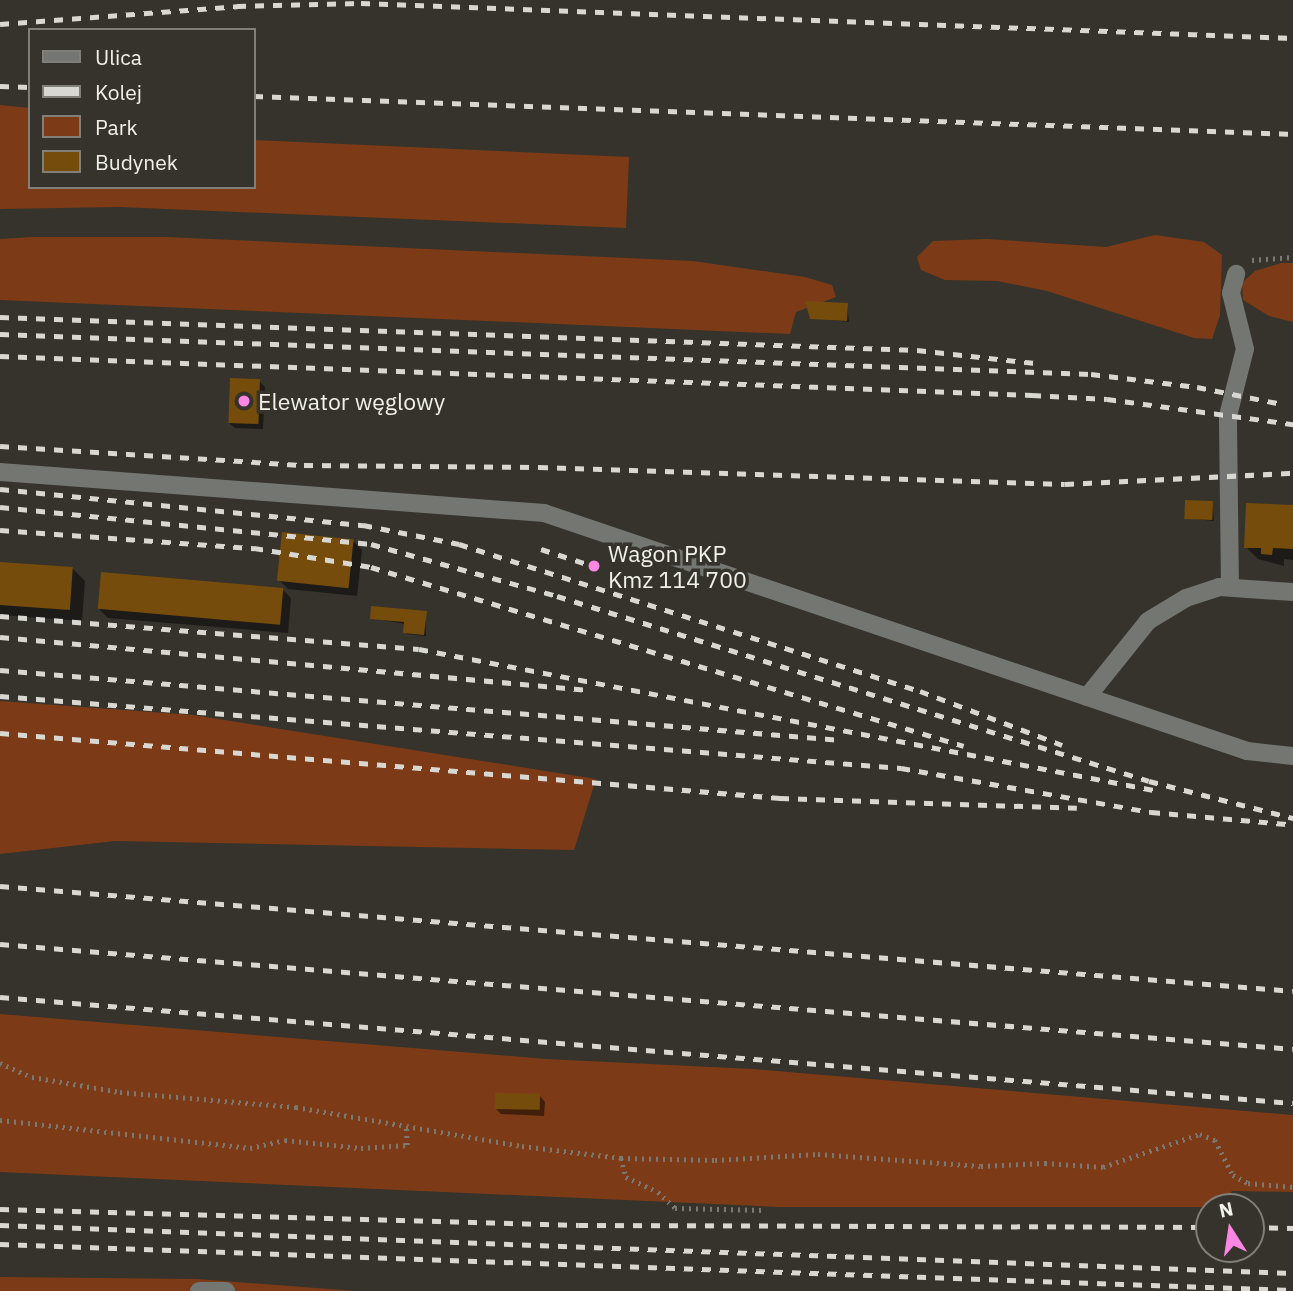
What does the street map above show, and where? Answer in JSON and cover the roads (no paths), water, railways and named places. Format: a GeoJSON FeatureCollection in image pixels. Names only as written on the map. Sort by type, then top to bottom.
{"type":"FeatureCollection","features":[{"type":"Feature","properties":{"kind":"lane"},"geometry":{"type":"LineString","coordinates":[[1230,587],[1225,477],[1228,416],[1245,349],[1231,293],[1236,274]]}},
{"type":"Feature","properties":{"kind":"lane"},"geometry":{"type":"LineString","coordinates":[[0,472],[544,513],[1247,751],[1293,756]]}},
{"type":"Feature","properties":{"kind":"lane"},"geometry":{"type":"LineString","coordinates":[[1087,697],[1148,621],[1186,598],[1230,587],[1293,592]]}},
{"type":"Feature","properties":{"kind":"lane"},"geometry":{"type":"LineString","coordinates":[[199,1291],[226,1291]]}},
{"type":"Feature","properties":{"kind":"railway"},"geometry":{"type":"LineString","coordinates":[[0,24],[237,6],[361,3],[1293,38]]}},
{"type":"Feature","properties":{"kind":"railway"},"geometry":{"type":"LineString","coordinates":[[0,86],[28,87]]}},
{"type":"Feature","properties":{"kind":"railway"},"geometry":{"type":"LineString","coordinates":[[256,96],[1293,134]]}},
{"type":"Feature","properties":{"kind":"railway"},"geometry":{"type":"LineString","coordinates":[[0,317],[917,350],[1035,363]]}},
{"type":"Feature","properties":{"kind":"railway"},"geometry":{"type":"LineString","coordinates":[[0,334],[1091,374],[1197,387],[1277,403]]}},
{"type":"Feature","properties":{"kind":"railway"},"geometry":{"type":"LineString","coordinates":[[0,356],[1032,395],[1107,399],[1293,424]]}},
{"type":"Feature","properties":{"kind":"railway"},"geometry":{"type":"LineString","coordinates":[[0,446],[304,465],[539,467],[1065,484],[1293,473]]}},
{"type":"Feature","properties":{"kind":"railway"},"geometry":{"type":"LineString","coordinates":[[0,489],[363,525],[459,544],[920,691],[1062,745]]}},
{"type":"Feature","properties":{"kind":"railway"},"geometry":{"type":"LineString","coordinates":[[0,507],[371,544],[557,596],[1149,781],[1293,818]]}},
{"type":"Feature","properties":{"kind":"railway"},"geometry":{"type":"LineString","coordinates":[[0,530],[254,548],[371,567],[964,746]]}},
{"type":"Feature","properties":{"kind":"railway"},"geometry":{"type":"LineString","coordinates":[[541,549],[618,574]]}},
{"type":"Feature","properties":{"kind":"railway"},"geometry":{"type":"LineString","coordinates":[[0,616],[419,649],[1154,790]]}},
{"type":"Feature","properties":{"kind":"railway"},"geometry":{"type":"LineString","coordinates":[[0,637],[589,690]]}},
{"type":"Feature","properties":{"kind":"railway"},"geometry":{"type":"LineString","coordinates":[[0,670],[841,740]]}},
{"type":"Feature","properties":{"kind":"railway"},"geometry":{"type":"LineString","coordinates":[[0,696],[901,768],[1151,812],[1286,824]]}},
{"type":"Feature","properties":{"kind":"railway"},"geometry":{"type":"LineString","coordinates":[[0,733],[780,798],[1077,808]]}},
{"type":"Feature","properties":{"kind":"railway"},"geometry":{"type":"LineString","coordinates":[[0,886],[1293,991]]}},
{"type":"Feature","properties":{"kind":"railway"},"geometry":{"type":"LineString","coordinates":[[0,944],[1293,1049]]}},
{"type":"Feature","properties":{"kind":"railway"},"geometry":{"type":"LineString","coordinates":[[0,997],[1293,1103]]}},
{"type":"Feature","properties":{"kind":"railway"},"geometry":{"type":"LineString","coordinates":[[0,1209],[579,1225],[1195,1227]]}},
{"type":"Feature","properties":{"kind":"railway"},"geometry":{"type":"LineString","coordinates":[[0,1225],[1293,1273]]}},
{"type":"Feature","properties":{"kind":"railway"},"geometry":{"type":"LineString","coordinates":[[1265,1227],[1293,1228]]}},
{"type":"Feature","properties":{"kind":"railway"},"geometry":{"type":"LineString","coordinates":[[0,1244],[1293,1290]]}},
{"type":"Feature","properties":{"kind":"place","name":"Elewator węglowy"},"geometry":{"type":"Point","coordinates":[244,401]}},
{"type":"Feature","properties":{"kind":"place","name":"Wagon PKP Kmz 114 700"},"geometry":{"type":"Point","coordinates":[594,566]}}]}
